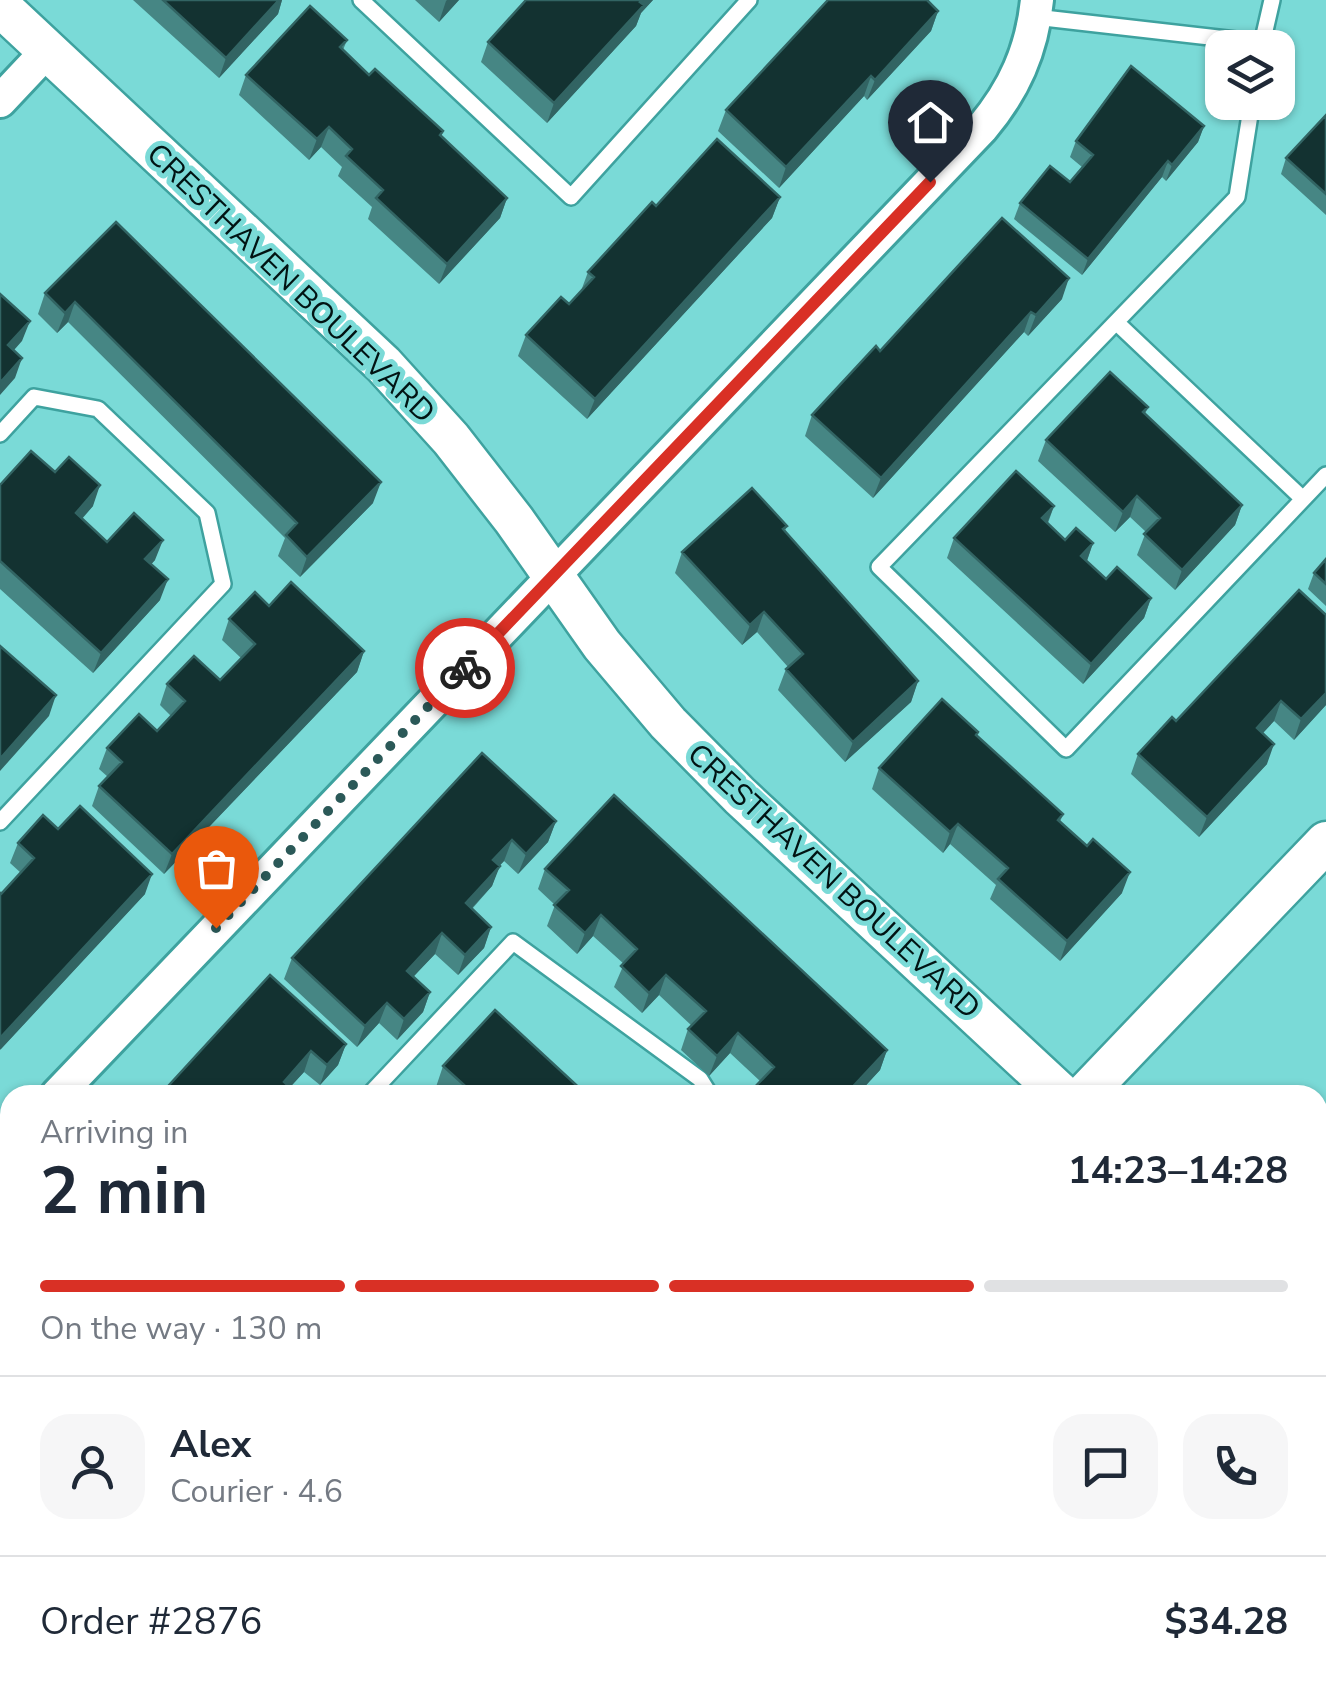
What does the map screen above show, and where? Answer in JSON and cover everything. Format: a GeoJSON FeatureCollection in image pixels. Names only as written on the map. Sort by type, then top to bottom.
{"type":"FeatureCollection","features":[{"type":"Feature","properties":{"kind":"street","name":"CRESTHAVEN BOULEVARD"},"geometry":{"type":"LineString","coordinates":[[0,6],[382,364],[451,439],[602,645],[668,723],[740,796],[1051,1085]]}},
{"type":"Feature","properties":{"kind":"street"},"geometry":{"type":"LineString","coordinates":[[67,1085],[982,128],[998,109],[1022,65],[1036,8]]}},
{"type":"Feature","properties":{"kind":"street"},"geometry":{"type":"LineString","coordinates":[[0,101],[48,50]]}},
{"type":"Feature","properties":{"kind":"street"},"geometry":{"type":"LineString","coordinates":[[1094,1085],[1326,842]]}},
{"type":"Feature","properties":{"kind":"lane"},"geometry":{"type":"LineString","coordinates":[[361,0],[571,197],[749,0]]}},
{"type":"Feature","properties":{"kind":"lane"},"geometry":{"type":"LineString","coordinates":[[1263,0],[1271,0],[1264,30]]}},
{"type":"Feature","properties":{"kind":"lane"},"geometry":{"type":"LineString","coordinates":[[1036,8],[1205,36]]}},
{"type":"Feature","properties":{"kind":"lane"},"geometry":{"type":"LineString","coordinates":[[1249,120],[1237,197],[878,568],[1066,748],[1326,475]]}},
{"type":"Feature","properties":{"kind":"lane"},"geometry":{"type":"LineString","coordinates":[[1116,322],[1303,499]]}},
{"type":"Feature","properties":{"kind":"lane"},"geometry":{"type":"LineString","coordinates":[[0,434],[34,397],[98,409],[207,512],[222,584],[0,822]]}},
{"type":"Feature","properties":{"kind":"lane"},"geometry":{"type":"LineString","coordinates":[[378,1085],[512,942],[704,1085]]}},
{"type":"Feature","properties":{"kind":"building"},"geometry":{"type":"Polygon","coordinates":[[[163,0],[279,0],[226,58],[163,0]]]}},
{"type":"Feature","properties":{"kind":"building"},"geometry":{"type":"Polygon","coordinates":[[[526,0],[642,0],[644,5],[554,103],[488,42],[526,0]]]}},
{"type":"Feature","properties":{"kind":"building"},"geometry":{"type":"Polygon","coordinates":[[[828,0],[927,0],[938,11],[875,80],[871,76],[786,167],[726,110],[828,0]]]}},
{"type":"Feature","properties":{"kind":"building"},"geometry":{"type":"Polygon","coordinates":[[[310,6],[347,40],[340,47],[369,75],[375,69],[443,131],[440,135],[507,198],[447,264],[376,198],[383,190],[346,156],[352,149],[329,127],[317,139],[246,75],[310,6]]]}},
{"type":"Feature","properties":{"kind":"building"},"geometry":{"type":"Polygon","coordinates":[[[1131,66],[1204,126],[1172,165],[1168,161],[1088,259],[1020,203],[1050,166],[1070,182],[1093,155],[1076,141],[1131,66]]]}},
{"type":"Feature","properties":{"kind":"building"},"geometry":{"type":"Polygon","coordinates":[[[1326,115],[1326,194],[1286,158],[1326,115]]]}},
{"type":"Feature","properties":{"kind":"building"},"geometry":{"type":"Polygon","coordinates":[[[717,139],[780,197],[595,399],[526,335],[561,297],[569,304],[594,277],[588,272],[717,139]]]}},
{"type":"Feature","properties":{"kind":"building"},"geometry":{"type":"Polygon","coordinates":[[[1002,218],[1069,278],[1036,315],[1031,312],[881,478],[812,415],[876,346],[880,351],[1002,218]]]}},
{"type":"Feature","properties":{"kind":"building"},"geometry":{"type":"Polygon","coordinates":[[[116,222],[381,482],[307,557],[286,535],[297,523],[75,302],[65,313],[45,293],[116,222]]]}},
{"type":"Feature","properties":{"kind":"building"},"geometry":{"type":"Polygon","coordinates":[[[0,294],[30,321],[8,345],[22,358],[0,383],[0,294]]]}},
{"type":"Feature","properties":{"kind":"building"},"geometry":{"type":"Polygon","coordinates":[[[1110,372],[1148,407],[1143,412],[1242,505],[1182,570],[1144,534],[1160,518],[1137,496],[1123,512],[1046,440],[1110,372]]]}},
{"type":"Feature","properties":{"kind":"building"},"geometry":{"type":"Polygon","coordinates":[[[31,451],[55,472],[69,457],[100,485],[76,513],[107,542],[134,513],[163,540],[145,559],[168,579],[101,653],[0,561],[0,485],[31,451]]]}},
{"type":"Feature","properties":{"kind":"building"},"geometry":{"type":"Polygon","coordinates":[[[1016,471],[1054,506],[1042,518],[1065,540],[1076,528],[1093,543],[1081,556],[1106,579],[1117,567],[1151,598],[1091,664],[954,538],[1016,471]]]}},
{"type":"Feature","properties":{"kind":"building"},"geometry":{"type":"Polygon","coordinates":[[[752,488],[787,526],[783,529],[918,681],[853,742],[786,669],[803,654],[764,612],[750,625],[682,552],[752,488]]]}},
{"type":"Feature","properties":{"kind":"building"},"geometry":{"type":"Polygon","coordinates":[[[1326,559],[1326,584],[1314,573],[1326,559]]]}},
{"type":"Feature","properties":{"kind":"building"},"geometry":{"type":"Polygon","coordinates":[[[291,582],[364,651],[172,854],[99,786],[122,762],[107,748],[139,714],[157,731],[185,701],[167,684],[194,656],[220,680],[255,644],[229,619],[255,592],[269,606],[291,582]]]}},
{"type":"Feature","properties":{"kind":"building"},"geometry":{"type":"Polygon","coordinates":[[[1299,590],[1326,615],[1326,693],[1301,719],[1281,701],[1257,728],[1274,744],[1207,817],[1138,754],[1172,717],[1176,721],[1299,590]]]}},
{"type":"Feature","properties":{"kind":"building"},"geometry":{"type":"Polygon","coordinates":[[[0,646],[56,695],[0,759],[0,646]]]}},
{"type":"Feature","properties":{"kind":"building"},"geometry":{"type":"Polygon","coordinates":[[[942,699],[1063,814],[1058,820],[1087,846],[1093,839],[1130,872],[1067,941],[998,879],[1008,868],[958,824],[950,832],[879,768],[942,699]]]}},
{"type":"Feature","properties":{"kind":"building"},"geometry":{"type":"Polygon","coordinates":[[[482,753],[556,821],[526,854],[512,840],[493,860],[500,866],[466,903],[491,927],[465,955],[442,933],[407,971],[430,992],[404,1019],[387,1003],[365,1026],[292,958],[482,753]]]}},
{"type":"Feature","properties":{"kind":"building"},"geometry":{"type":"Polygon","coordinates":[[[614,795],[887,1050],[854,1085],[757,1085],[774,1067],[738,1033],[717,1056],[688,1029],[706,1011],[666,975],[649,993],[621,966],[637,949],[601,915],[585,933],[554,905],[569,890],[545,869],[614,795]]]}},
{"type":"Feature","properties":{"kind":"building"},"geometry":{"type":"Polygon","coordinates":[[[80,806],[152,874],[0,1038],[0,892],[34,858],[18,843],[43,815],[58,829],[80,806]]]}},
{"type":"Feature","properties":{"kind":"building"},"geometry":{"type":"Polygon","coordinates":[[[270,975],[346,1044],[327,1065],[311,1051],[284,1082],[287,1085],[169,1085],[270,975]]]}},
{"type":"Feature","properties":{"kind":"building"},"geometry":{"type":"Polygon","coordinates":[[[495,1010],[576,1085],[464,1085],[443,1066],[495,1010]]]}},
{"type":"Feature","properties":{"kind":"way so far"},"geometry":{"type":"LineString","coordinates":[[216,928],[465,668]]}},
{"type":"Feature","properties":{"kind":"route"},"geometry":{"type":"LineString","coordinates":[[465,668],[930,182]]}}]}
